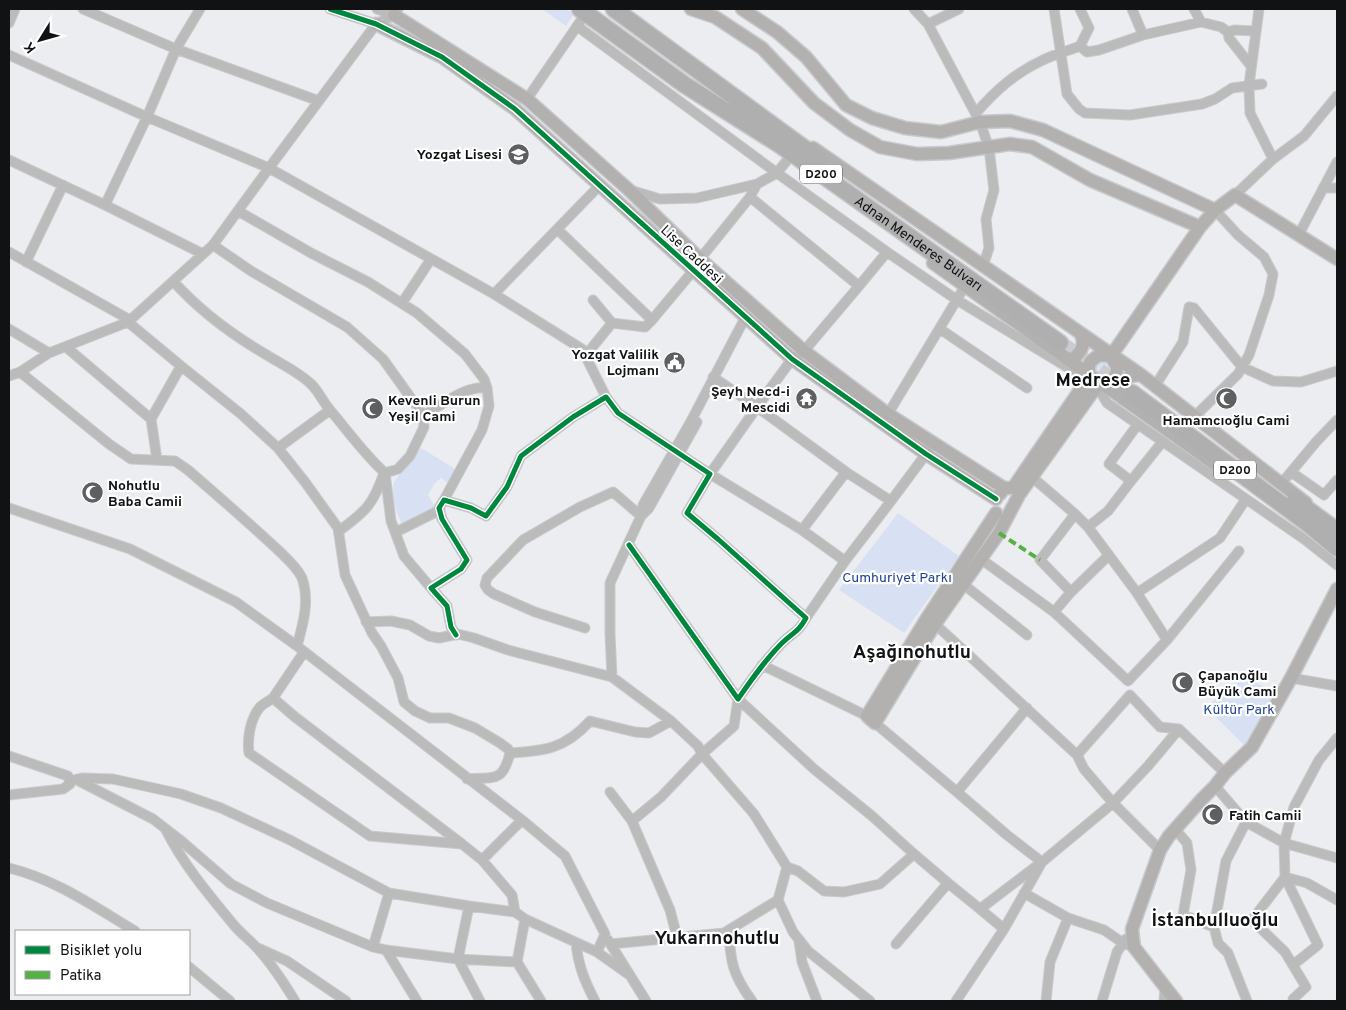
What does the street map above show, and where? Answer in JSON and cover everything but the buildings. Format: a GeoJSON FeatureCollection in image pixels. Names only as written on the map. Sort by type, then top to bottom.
{"type":"FeatureCollection","features":[{"type":"Feature","properties":{"kind":"highway","name":"Adnan Menderes Bulvarı"},"geometry":{"type":"LineString","coordinates":[[620,10],[793,140],[1069,337]]}},
{"type":"Feature","properties":{"kind":"highway","name":"Adnan Menderes Bulvarı"},"geometry":{"type":"LineString","coordinates":[[581,16],[780,145],[1069,337]]}},
{"type":"Feature","properties":{"kind":"highway","name":"D200"},"geometry":{"type":"LineString","coordinates":[[1133,388],[1337,529]]}},
{"type":"Feature","properties":{"kind":"highway","name":"D200"},"geometry":{"type":"LineString","coordinates":[[1133,388],[1307,523],[1337,550]]}},
{"type":"Feature","properties":{"kind":"street"},"geometry":{"type":"LineString","coordinates":[[9,23],[15,9]]}},
{"type":"Feature","properties":{"kind":"street"},"geometry":{"type":"LineString","coordinates":[[82,9],[176,49],[319,101]]}},
{"type":"Feature","properties":{"kind":"street"},"geometry":{"type":"LineString","coordinates":[[105,205],[147,117],[176,49],[200,9]]}},
{"type":"Feature","properties":{"kind":"street"},"geometry":{"type":"LineString","coordinates":[[330,9],[376,24]]}},
{"type":"Feature","properties":{"kind":"street"},"geometry":{"type":"LineString","coordinates":[[377,9],[396,12]]}},
{"type":"Feature","properties":{"kind":"street"},"geometry":{"type":"LineString","coordinates":[[691,9],[715,17],[762,48],[814,103],[850,130],[880,147],[917,154],[949,153],[1010,144],[1032,147],[1090,180],[1200,227]]}},
{"type":"Feature","properties":{"kind":"street"},"geometry":{"type":"LineString","coordinates":[[742,9],[776,32],[806,57],[846,105],[872,118],[905,128],[941,132],[978,117],[1010,121],[1043,130],[1215,210],[1238,235],[1264,256],[1273,274],[1269,295],[1252,346],[1242,367],[1238,374],[1194,417]]}},
{"type":"Feature","properties":{"kind":"street"},"geometry":{"type":"LineString","coordinates":[[914,9],[928,24],[978,117],[989,148],[994,190],[986,220],[989,248],[982,266]]}},
{"type":"Feature","properties":{"kind":"street"},"geometry":{"type":"LineString","coordinates":[[928,24],[959,9]]}},
{"type":"Feature","properties":{"kind":"street"},"geometry":{"type":"LineString","coordinates":[[1054,9],[1067,94],[1079,109],[1085,113],[1130,115],[1202,104],[1216,99],[1232,88],[1262,84]]}},
{"type":"Feature","properties":{"kind":"street"},"geometry":{"type":"LineString","coordinates":[[978,117],[996,90],[1014,77],[1044,59],[1080,46],[1088,28],[1080,9]]}},
{"type":"Feature","properties":{"kind":"street"},"geometry":{"type":"LineString","coordinates":[[1132,9],[1143,35]]}},
{"type":"Feature","properties":{"kind":"street"},"geometry":{"type":"LineString","coordinates":[[1194,9],[1201,22]]}},
{"type":"Feature","properties":{"kind":"street"},"geometry":{"type":"LineString","coordinates":[[1260,9],[1248,85],[1250,113],[1273,159]]}},
{"type":"Feature","properties":{"kind":"street"},"geometry":{"type":"LineString","coordinates":[[9,376],[20,372],[49,353],[129,321],[213,245],[376,24],[396,12]]}},
{"type":"Feature","properties":{"kind":"street","name":"Lise Caddesi"},"geometry":{"type":"LineString","coordinates":[[396,12],[527,99],[804,351],[888,414],[1012,490]]}},
{"type":"Feature","properties":{"kind":"street"},"geometry":{"type":"LineString","coordinates":[[527,99],[581,16],[776,173],[957,300],[1094,381],[1133,388],[1155,386],[1337,529]]}},
{"type":"Feature","properties":{"kind":"street"},"geometry":{"type":"LineString","coordinates":[[1080,46],[1087,52],[1100,50],[1143,35],[1201,22],[1221,27],[1228,32],[1229,38],[1251,66]]}},
{"type":"Feature","properties":{"kind":"street","name":"Lise Caddesi"},"geometry":{"type":"LineString","coordinates":[[376,24],[442,56],[515,109],[792,359],[926,454],[996,499]]}},
{"type":"Feature","properties":{"kind":"street"},"geometry":{"type":"LineString","coordinates":[[1228,32],[1234,30],[1256,31]]}},
{"type":"Feature","properties":{"kind":"street"},"geometry":{"type":"LineString","coordinates":[[672,50],[982,266],[1069,337],[1111,356],[1133,388]]}},
{"type":"Feature","properties":{"kind":"street"},"geometry":{"type":"LineString","coordinates":[[9,55],[147,117],[269,168],[494,294],[582,349],[606,397],[618,413],[710,474],[802,530],[845,561]]}},
{"type":"Feature","properties":{"kind":"street"},"geometry":{"type":"LineString","coordinates":[[685,85],[1067,359],[1094,381],[1107,402],[1337,565]]}},
{"type":"Feature","properties":{"kind":"street"},"geometry":{"type":"LineString","coordinates":[[1111,356],[1200,227],[1215,210],[1235,195],[1273,159],[1304,136],[1337,96]]}},
{"type":"Feature","properties":{"kind":"street"},"geometry":{"type":"LineString","coordinates":[[629,190],[660,198],[697,198],[757,184],[776,173],[788,159]]}},
{"type":"Feature","properties":{"kind":"street"},"geometry":{"type":"LineString","coordinates":[[9,160],[203,254]]}},
{"type":"Feature","properties":{"kind":"street"},"geometry":{"type":"LineString","coordinates":[[1298,236],[1337,162]]}},
{"type":"Feature","properties":{"kind":"street"},"geometry":{"type":"LineString","coordinates":[[494,294],[600,184]]}},
{"type":"Feature","properties":{"kind":"street"},"geometry":{"type":"LineString","coordinates":[[593,300],[612,323],[645,327],[693,271],[700,258],[750,197],[757,184]]}},
{"type":"Feature","properties":{"kind":"street"},"geometry":{"type":"LineString","coordinates":[[26,262],[62,185]]}},
{"type":"Feature","properties":{"kind":"street"},"geometry":{"type":"LineString","coordinates":[[1323,188],[1337,188]]}},
{"type":"Feature","properties":{"kind":"street"},"geometry":{"type":"LineString","coordinates":[[1235,195],[1337,259]]}},
{"type":"Feature","properties":{"kind":"street"},"geometry":{"type":"LineString","coordinates":[[750,197],[859,286]]}},
{"type":"Feature","properties":{"kind":"street"},"geometry":{"type":"LineString","coordinates":[[238,211],[294,244],[368,282],[417,313],[465,354],[484,379],[489,406],[482,430],[439,508],[442,519],[468,560],[461,569],[431,588]]}},
{"type":"Feature","properties":{"kind":"street"},"geometry":{"type":"LineString","coordinates":[[558,229],[652,320]]}},
{"type":"Feature","properties":{"kind":"street"},"geometry":{"type":"LineString","coordinates":[[213,245],[251,271],[347,327],[383,359],[423,415],[424,427],[410,456],[398,469],[384,473]]}},
{"type":"Feature","properties":{"kind":"street"},"geometry":{"type":"LineString","coordinates":[[9,252],[129,321],[241,414],[278,448],[306,482],[338,528],[345,576],[366,622],[398,678],[404,702],[430,718],[448,718],[475,728],[500,743],[510,753]]}},
{"type":"Feature","properties":{"kind":"street"},"geometry":{"type":"LineString","coordinates":[[806,618],[687,513],[710,474],[792,359],[804,351],[887,252]]}},
{"type":"Feature","properties":{"kind":"street"},"geometry":{"type":"LineString","coordinates":[[402,303],[431,259]]}},
{"type":"Feature","properties":{"kind":"street"},"geometry":{"type":"LineString","coordinates":[[173,281],[194,304],[243,341],[297,372],[308,381],[368,457],[384,473],[391,521],[404,556],[447,606],[451,628],[456,635]]}},
{"type":"Feature","properties":{"kind":"street"},"geometry":{"type":"LineString","coordinates":[[888,414],[965,286]]}},
{"type":"Feature","properties":{"kind":"street"},"geometry":{"type":"LineString","coordinates":[[1155,386],[1183,342],[1189,307],[1194,308],[1242,367],[1273,381],[1301,382],[1337,371]]}},
{"type":"Feature","properties":{"kind":"street"},"geometry":{"type":"LineString","coordinates":[[612,677],[610,584],[642,516],[649,508],[747,320]]}},
{"type":"Feature","properties":{"kind":"street"},"geometry":{"type":"LineString","coordinates":[[586,355],[612,323]]}},
{"type":"Feature","properties":{"kind":"street"},"geometry":{"type":"LineString","coordinates":[[9,329],[49,353]]}},
{"type":"Feature","properties":{"kind":"street"},"geometry":{"type":"LineString","coordinates":[[940,329],[1027,388]]}},
{"type":"Feature","properties":{"kind":"street"},"geometry":{"type":"LineString","coordinates":[[1067,359],[1074,358],[1082,349],[1084,340],[1069,337]]}},
{"type":"Feature","properties":{"kind":"street"},"geometry":{"type":"LineString","coordinates":[[66,347],[151,419]]}},
{"type":"Feature","properties":{"kind":"street"},"geometry":{"type":"LineString","coordinates":[[871,720],[999,533],[1001,515],[996,499],[1032,477],[1094,381],[1090,362],[1099,355],[1111,356]]}},
{"type":"Feature","properties":{"kind":"street"},"geometry":{"type":"LineString","coordinates":[[1094,381],[1109,382],[1114,378],[1117,373],[1117,367],[1111,356]]}},
{"type":"Feature","properties":{"kind":"street"},"geometry":{"type":"LineString","coordinates":[[157,460],[151,419],[181,366]]}},
{"type":"Feature","properties":{"kind":"street"},"geometry":{"type":"LineString","coordinates":[[20,372],[109,444],[131,459],[175,461],[188,470],[265,537],[289,560],[302,577],[307,601],[301,649],[273,698],[260,707],[253,722],[248,742],[249,753],[370,836],[462,844]]}},
{"type":"Feature","properties":{"kind":"street"},"geometry":{"type":"LineString","coordinates":[[716,379],[846,472],[891,501]]}},
{"type":"Feature","properties":{"kind":"street"},"geometry":{"type":"LineString","coordinates":[[871,720],[927,618],[1001,515],[1012,490],[1094,381]]}},
{"type":"Feature","properties":{"kind":"street"},"geometry":{"type":"LineString","coordinates":[[423,415],[437,409],[454,396],[487,388]]}},
{"type":"Feature","properties":{"kind":"street"},"geometry":{"type":"LineString","coordinates":[[444,500],[471,508],[486,516],[507,487],[520,456],[573,417],[606,397]]}},
{"type":"Feature","properties":{"kind":"street"},"geometry":{"type":"LineString","coordinates":[[278,448],[330,410]]}},
{"type":"Feature","properties":{"kind":"street"},"geometry":{"type":"LineString","coordinates":[[1281,484],[1337,420]]}},
{"type":"Feature","properties":{"kind":"street"},"geometry":{"type":"LineString","coordinates":[[1132,481],[1109,464],[1138,424]]}},
{"type":"Feature","properties":{"kind":"street"},"geometry":{"type":"LineString","coordinates":[[1088,527],[1108,510],[1163,441]]}},
{"type":"Feature","properties":{"kind":"street"},"geometry":{"type":"LineString","coordinates":[[632,821],[661,798],[702,754],[734,726],[738,698],[762,665],[784,641],[800,630],[806,618],[845,561],[926,454],[932,442]]}},
{"type":"Feature","properties":{"kind":"street"},"geometry":{"type":"LineString","coordinates":[[802,530],[846,472]]}},
{"type":"Feature","properties":{"kind":"street"},"geometry":{"type":"LineString","coordinates":[[1291,472],[1324,495],[1337,480]]}},
{"type":"Feature","properties":{"kind":"street"},"geometry":{"type":"LineString","coordinates":[[339,531],[364,513],[377,494],[384,473]]}},
{"type":"Feature","properties":{"kind":"street"},"geometry":{"type":"LineString","coordinates":[[1032,477],[1088,527],[1110,555],[1167,640]]}},
{"type":"Feature","properties":{"kind":"street"},"geometry":{"type":"LineString","coordinates":[[585,628],[535,612],[494,594],[485,585],[487,578],[523,540],[580,507],[613,492],[642,516]]}},
{"type":"Feature","properties":{"kind":"street"},"geometry":{"type":"LineString","coordinates":[[1136,593],[1220,538],[1246,499]]}},
{"type":"Feature","properties":{"kind":"street"},"geometry":{"type":"LineString","coordinates":[[9,508],[130,549],[236,602],[301,649],[522,820],[565,856],[605,934],[646,1001]]}},
{"type":"Feature","properties":{"kind":"street"},"geometry":{"type":"LineString","coordinates":[[396,532],[440,510]]}},
{"type":"Feature","properties":{"kind":"street"},"geometry":{"type":"LineString","coordinates":[[1071,592],[1040,560],[1075,514]]}},
{"type":"Feature","properties":{"kind":"street"},"geometry":{"type":"LineString","coordinates":[[629,545],[738,698],[814,769],[1004,929]]}},
{"type":"Feature","properties":{"kind":"street"},"geometry":{"type":"LineString","coordinates":[[1128,681],[1167,640],[1240,551]]}},
{"type":"Feature","properties":{"kind":"street"},"geometry":{"type":"LineString","coordinates":[[1054,612],[1071,592],[1110,555]]}},
{"type":"Feature","properties":{"kind":"street"},"geometry":{"type":"LineString","coordinates":[[981,559],[1054,612],[1128,681],[1130,695],[1160,727],[1179,729],[1225,773]]}},
{"type":"Feature","properties":{"kind":"street"},"geometry":{"type":"LineString","coordinates":[[964,584],[1027,635]]}},
{"type":"Feature","properties":{"kind":"street"},"geometry":{"type":"LineString","coordinates":[[1102,1001],[1117,952],[1129,945],[1132,929],[1160,850],[1225,773],[1252,747],[1291,678],[1337,589]]}},
{"type":"Feature","properties":{"kind":"street"},"geometry":{"type":"LineString","coordinates":[[1325,613],[1337,596]]}},
{"type":"Feature","properties":{"kind":"street"},"geometry":{"type":"LineString","coordinates":[[366,622],[391,621],[410,625],[429,636],[439,638],[456,635],[474,638],[508,650],[612,677],[671,721],[698,746],[702,754],[754,814],[787,867],[798,871],[824,892],[844,892],[880,884],[914,854]]}},
{"type":"Feature","properties":{"kind":"street"},"geometry":{"type":"LineString","coordinates":[[935,624],[1077,755],[1084,769],[1113,803],[1160,850]]}},
{"type":"Feature","properties":{"kind":"street"},"geometry":{"type":"LineString","coordinates":[[762,665],[871,720],[1007,835],[1042,862]]}},
{"type":"Feature","properties":{"kind":"street"},"geometry":{"type":"LineString","coordinates":[[1291,678],[1337,686]]}},
{"type":"Feature","properties":{"kind":"street"},"geometry":{"type":"LineString","coordinates":[[1077,755],[1130,695]]}},
{"type":"Feature","properties":{"kind":"street"},"geometry":{"type":"LineString","coordinates":[[273,698],[295,718],[482,860],[512,895],[515,912]]}},
{"type":"Feature","properties":{"kind":"street"},"geometry":{"type":"LineString","coordinates":[[957,792],[1027,708]]}},
{"type":"Feature","properties":{"kind":"street"},"geometry":{"type":"LineString","coordinates":[[510,753],[550,749],[570,739],[590,721],[635,732],[649,733],[671,721]]}},
{"type":"Feature","properties":{"kind":"street"},"geometry":{"type":"LineString","coordinates":[[980,909],[1042,862],[1113,803],[1179,729]]}},
{"type":"Feature","properties":{"kind":"street"},"geometry":{"type":"LineString","coordinates":[[1293,965],[1318,945],[1285,877],[1284,844],[1294,807],[1319,760],[1337,738]]}},
{"type":"Feature","properties":{"kind":"street"},"geometry":{"type":"LineString","coordinates":[[467,778],[489,780],[502,773],[510,753]]}},
{"type":"Feature","properties":{"kind":"street"},"geometry":{"type":"LineString","coordinates":[[9,756],[68,776],[70,784],[63,789],[9,795]]}},
{"type":"Feature","properties":{"kind":"street"},"geometry":{"type":"LineString","coordinates":[[69,781],[79,779],[112,779],[181,794],[221,808],[290,840],[389,893],[515,912],[525,919],[597,952],[628,974]]}},
{"type":"Feature","properties":{"kind":"street"},"geometry":{"type":"LineString","coordinates":[[79,779],[79,781],[153,819],[231,884],[267,903],[373,947],[458,958],[517,962]]}},
{"type":"Feature","properties":{"kind":"street"},"geometry":{"type":"LineString","coordinates":[[1215,786],[1246,822],[1284,844],[1337,858]]}},
{"type":"Feature","properties":{"kind":"street"},"geometry":{"type":"LineString","coordinates":[[610,792],[632,821],[670,910],[677,937]]}},
{"type":"Feature","properties":{"kind":"street"},"geometry":{"type":"LineString","coordinates":[[482,860],[522,820]]}},
{"type":"Feature","properties":{"kind":"street"},"geometry":{"type":"LineString","coordinates":[[1246,822],[1226,861],[1214,927],[1218,943],[1228,953],[1247,1001]]}},
{"type":"Feature","properties":{"kind":"street"},"geometry":{"type":"LineString","coordinates":[[165,828],[175,848],[210,895],[234,925],[257,948],[287,987],[295,1001]]}},
{"type":"Feature","properties":{"kind":"street"},"geometry":{"type":"LineString","coordinates":[[1175,830],[1186,843],[1191,870],[1183,915],[1214,927]]}},
{"type":"Feature","properties":{"kind":"street"},"geometry":{"type":"LineString","coordinates":[[956,1001],[1004,929],[1042,862]]}},
{"type":"Feature","properties":{"kind":"street"},"geometry":{"type":"LineString","coordinates":[[787,867],[778,900],[793,932],[808,951],[870,1001]]}},
{"type":"Feature","properties":{"kind":"street"},"geometry":{"type":"LineString","coordinates":[[9,868],[23,871],[81,898],[133,930]]}},
{"type":"Feature","properties":{"kind":"street"},"geometry":{"type":"LineString","coordinates":[[1285,877],[1307,883],[1337,900]]}},
{"type":"Feature","properties":{"kind":"street"},"geometry":{"type":"LineString","coordinates":[[1285,877],[1252,920],[1285,952],[1306,987],[1293,1000]]}},
{"type":"Feature","properties":{"kind":"street"},"geometry":{"type":"LineString","coordinates":[[896,944],[948,883]]}},
{"type":"Feature","properties":{"kind":"street"},"geometry":{"type":"LineString","coordinates":[[373,947],[389,893]]}},
{"type":"Feature","properties":{"kind":"street"},"geometry":{"type":"LineString","coordinates":[[1024,893],[1068,918],[1104,930],[1129,945],[1176,1001]]}},
{"type":"Feature","properties":{"kind":"street"},"geometry":{"type":"LineString","coordinates":[[611,944],[724,932],[778,900]]}},
{"type":"Feature","properties":{"kind":"street"},"geometry":{"type":"LineString","coordinates":[[469,906],[458,958],[480,1001]]}},
{"type":"Feature","properties":{"kind":"street"},"geometry":{"type":"LineString","coordinates":[[1046,1001],[1050,962],[1068,918]]}},
{"type":"Feature","properties":{"kind":"street"},"geometry":{"type":"LineString","coordinates":[[525,919],[517,962],[541,1001]]}},
{"type":"Feature","properties":{"kind":"street"},"geometry":{"type":"LineString","coordinates":[[729,930],[730,956],[734,973],[752,1001]]}},
{"type":"Feature","properties":{"kind":"street"},"geometry":{"type":"LineString","coordinates":[[597,952],[605,934]]}},
{"type":"Feature","properties":{"kind":"street"},"geometry":{"type":"LineString","coordinates":[[799,940],[802,962],[817,1001]]}},
{"type":"Feature","properties":{"kind":"street"},"geometry":{"type":"LineString","coordinates":[[576,943],[582,974],[595,1001]]}},
{"type":"Feature","properties":{"kind":"street"},"geometry":{"type":"LineString","coordinates":[[257,948],[287,961],[346,1001]]}},
{"type":"Feature","properties":{"kind":"street"},"geometry":{"type":"LineString","coordinates":[[386,950],[417,1001]]}},
{"type":"Feature","properties":{"kind":"street"},"geometry":{"type":"LineString","coordinates":[[190,968],[230,1001]]}},
{"type":"Feature","properties":{"kind":"street"},"geometry":{"type":"LineString","coordinates":[[1164,1001],[1165,987]]}},
{"type":"Feature","properties":{"kind":"green space"},"geometry":{"type":"Polygon","coordinates":[[[542,9],[566,9],[574,14],[566,26],[542,9]]]}},
{"type":"Feature","properties":{"kind":"green space"},"geometry":{"type":"Polygon","coordinates":[[[1103,361],[1111,369],[1103,377],[1095,369],[1103,361]]]}},
{"type":"Feature","properties":{"kind":"green space"},"geometry":{"type":"Polygon","coordinates":[[[421,448],[457,470],[450,485],[441,478],[435,483],[428,495],[436,509],[403,526],[396,511],[394,483],[421,448]]]}},
{"type":"Feature","properties":{"kind":"green space","name":"Cumhuriyet Parkı"},"geometry":{"type":"Polygon","coordinates":[[[898,513],[959,556],[904,633],[839,590],[898,513]]]}},
{"type":"Feature","properties":{"kind":"green space","name":"Kültür Park"},"geometry":{"type":"Polygon","coordinates":[[[1248,678],[1276,693],[1244,745],[1206,707],[1238,680],[1248,678]]]}},
{"type":"Feature","properties":{"kind":"tunnel"},"geometry":{"type":"LineString","coordinates":[[1060,343],[1123,388]]}},
{"type":"Feature","properties":{"kind":"marked path"},"geometry":{"type":"LineString","coordinates":[[999,533],[1040,560]]}},
{"type":"Feature","properties":{"kind":"cycle path"},"geometry":{"type":"LineString","coordinates":[[330,9],[376,24],[442,57],[515,109],[792,359],[926,454],[996,499]]}},
{"type":"Feature","properties":{"kind":"cycle path"},"geometry":{"type":"LineString","coordinates":[[456,635],[451,627],[447,606],[431,588],[461,569],[467,560],[442,519],[439,508],[444,500],[471,508],[486,516],[507,487],[521,456],[573,417],[606,397],[618,413],[710,474],[687,513],[806,618],[798,630],[770,656],[738,699],[629,545]]}},
{"type":"Feature","properties":{"kind":"place","name":"Yozgat Lisesi"},"geometry":{"type":"Point","coordinates":[518,154]}},
{"type":"Feature","properties":{"kind":"place","name":"Yozgat Valilik Lojmanı"},"geometry":{"type":"Point","coordinates":[675,362]}},
{"type":"Feature","properties":{"kind":"place","name":"Hamamcıoğlu Cami"},"geometry":{"type":"Point","coordinates":[1226,398]}},
{"type":"Feature","properties":{"kind":"place","name":"Şeyh Necd-i Mescidi"},"geometry":{"type":"Point","coordinates":[806,399]}},
{"type":"Feature","properties":{"kind":"place","name":"Kevenli Burun Yeşil Cami"},"geometry":{"type":"Point","coordinates":[372,408]}},
{"type":"Feature","properties":{"kind":"place","name":"Nohutlu Baba Camii"},"geometry":{"type":"Point","coordinates":[92,493]}},
{"type":"Feature","properties":{"kind":"place","name":"Çapanoğlu Büyük Cami"},"geometry":{"type":"Point","coordinates":[1182,683]}},
{"type":"Feature","properties":{"kind":"place","name":"Fatih Camii"},"geometry":{"type":"Point","coordinates":[1213,815]}},
{"type":"Feature","properties":{"kind":"district","name":"Medrese"},"geometry":{"type":"Point","coordinates":[1093,379]}},
{"type":"Feature","properties":{"kind":"district","name":"Aşağınohutlu"},"geometry":{"type":"Point","coordinates":[912,651]}},
{"type":"Feature","properties":{"kind":"district","name":"İstanbulluoğlu"},"geometry":{"type":"Point","coordinates":[1215,919]}},
{"type":"Feature","properties":{"kind":"district","name":"Yukarınohutlu"},"geometry":{"type":"Point","coordinates":[717,937]}}]}
